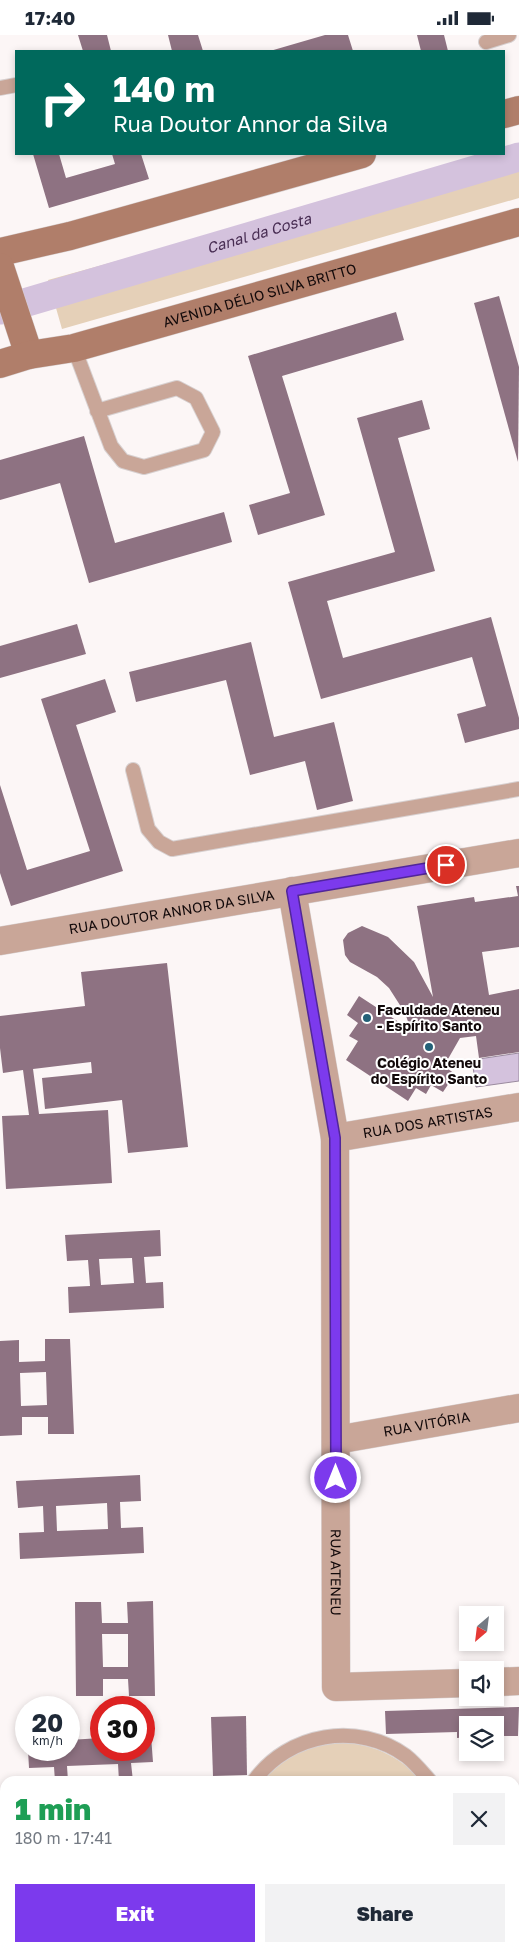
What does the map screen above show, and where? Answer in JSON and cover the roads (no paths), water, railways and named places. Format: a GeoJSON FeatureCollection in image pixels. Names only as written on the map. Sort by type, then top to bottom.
{"type":"FeatureCollection","features":[{"type":"Feature","properties":{"kind":"main road"},"geometry":{"type":"LineString","coordinates":[[505,114],[519,110]]}},
{"type":"Feature","properties":{"kind":"main road"},"geometry":{"type":"LineString","coordinates":[[0,252],[70,236],[358,155]]}},
{"type":"Feature","properties":{"kind":"main road","name":"AVENIDA DÉLIO SILVA BRITTO"},"geometry":{"type":"LineString","coordinates":[[0,364],[29,355],[74,347],[519,222]]}},
{"type":"Feature","properties":{"kind":"main road"},"geometry":{"type":"LineString","coordinates":[[3,276],[29,355]]}},
{"type":"Feature","properties":{"kind":"street","name":"RUA DOUTOR ANNOR DA SILVA"},"geometry":{"type":"LineString","coordinates":[[0,941],[519,853]]}},
{"type":"Feature","properties":{"kind":"street","name":"RUA ATENEU"},"geometry":{"type":"LineString","coordinates":[[292,891],[335,1138],[336,1687],[459,1683]]}},
{"type":"Feature","properties":{"kind":"street","name":"RUA DOS ARTISTAS"},"geometry":{"type":"LineString","coordinates":[[335,1138],[519,1107]]}},
{"type":"Feature","properties":{"kind":"street","name":"RUA VITÓRIA"},"geometry":{"type":"LineString","coordinates":[[336,1440],[519,1409]]}},
{"type":"Feature","properties":{"kind":"street"},"geometry":{"type":"LineString","coordinates":[[504,1682],[519,1681]]}},
{"type":"Feature","properties":{"kind":"lane"},"geometry":{"type":"LineString","coordinates":[[486,43],[509,35]]}},
{"type":"Feature","properties":{"kind":"lane"},"geometry":{"type":"LineString","coordinates":[[0,88],[15,85]]}},
{"type":"Feature","properties":{"kind":"lane"},"geometry":{"type":"LineString","coordinates":[[74,347],[97,411],[111,446],[123,461],[144,467],[204,450],[213,432],[196,398],[177,388],[97,411]]}},
{"type":"Feature","properties":{"kind":"lane"},"geometry":{"type":"LineString","coordinates":[[134,770],[148,829],[159,842],[172,849],[519,789]]}},
{"type":"Feature","properties":{"kind":"lane"},"geometry":{"type":"LineString","coordinates":[[259,1776],[287,1750],[320,1738],[338,1736],[373,1740],[390,1747],[405,1756],[425,1776]]}},
{"type":"Feature","properties":{"kind":"waterway","name":"Canal da Costa"},"geometry":{"type":"LineString","coordinates":[[0,310],[519,157]]}},
{"type":"Feature","properties":{"kind":"place","name":"Faculdade Ateneu - Espírito Santo"},"geometry":{"type":"Point","coordinates":[367,1018]}},
{"type":"Feature","properties":{"kind":"place","name":"Colégio Ateneu do Espírito Santo"},"geometry":{"type":"Point","coordinates":[429,1047]}}]}
